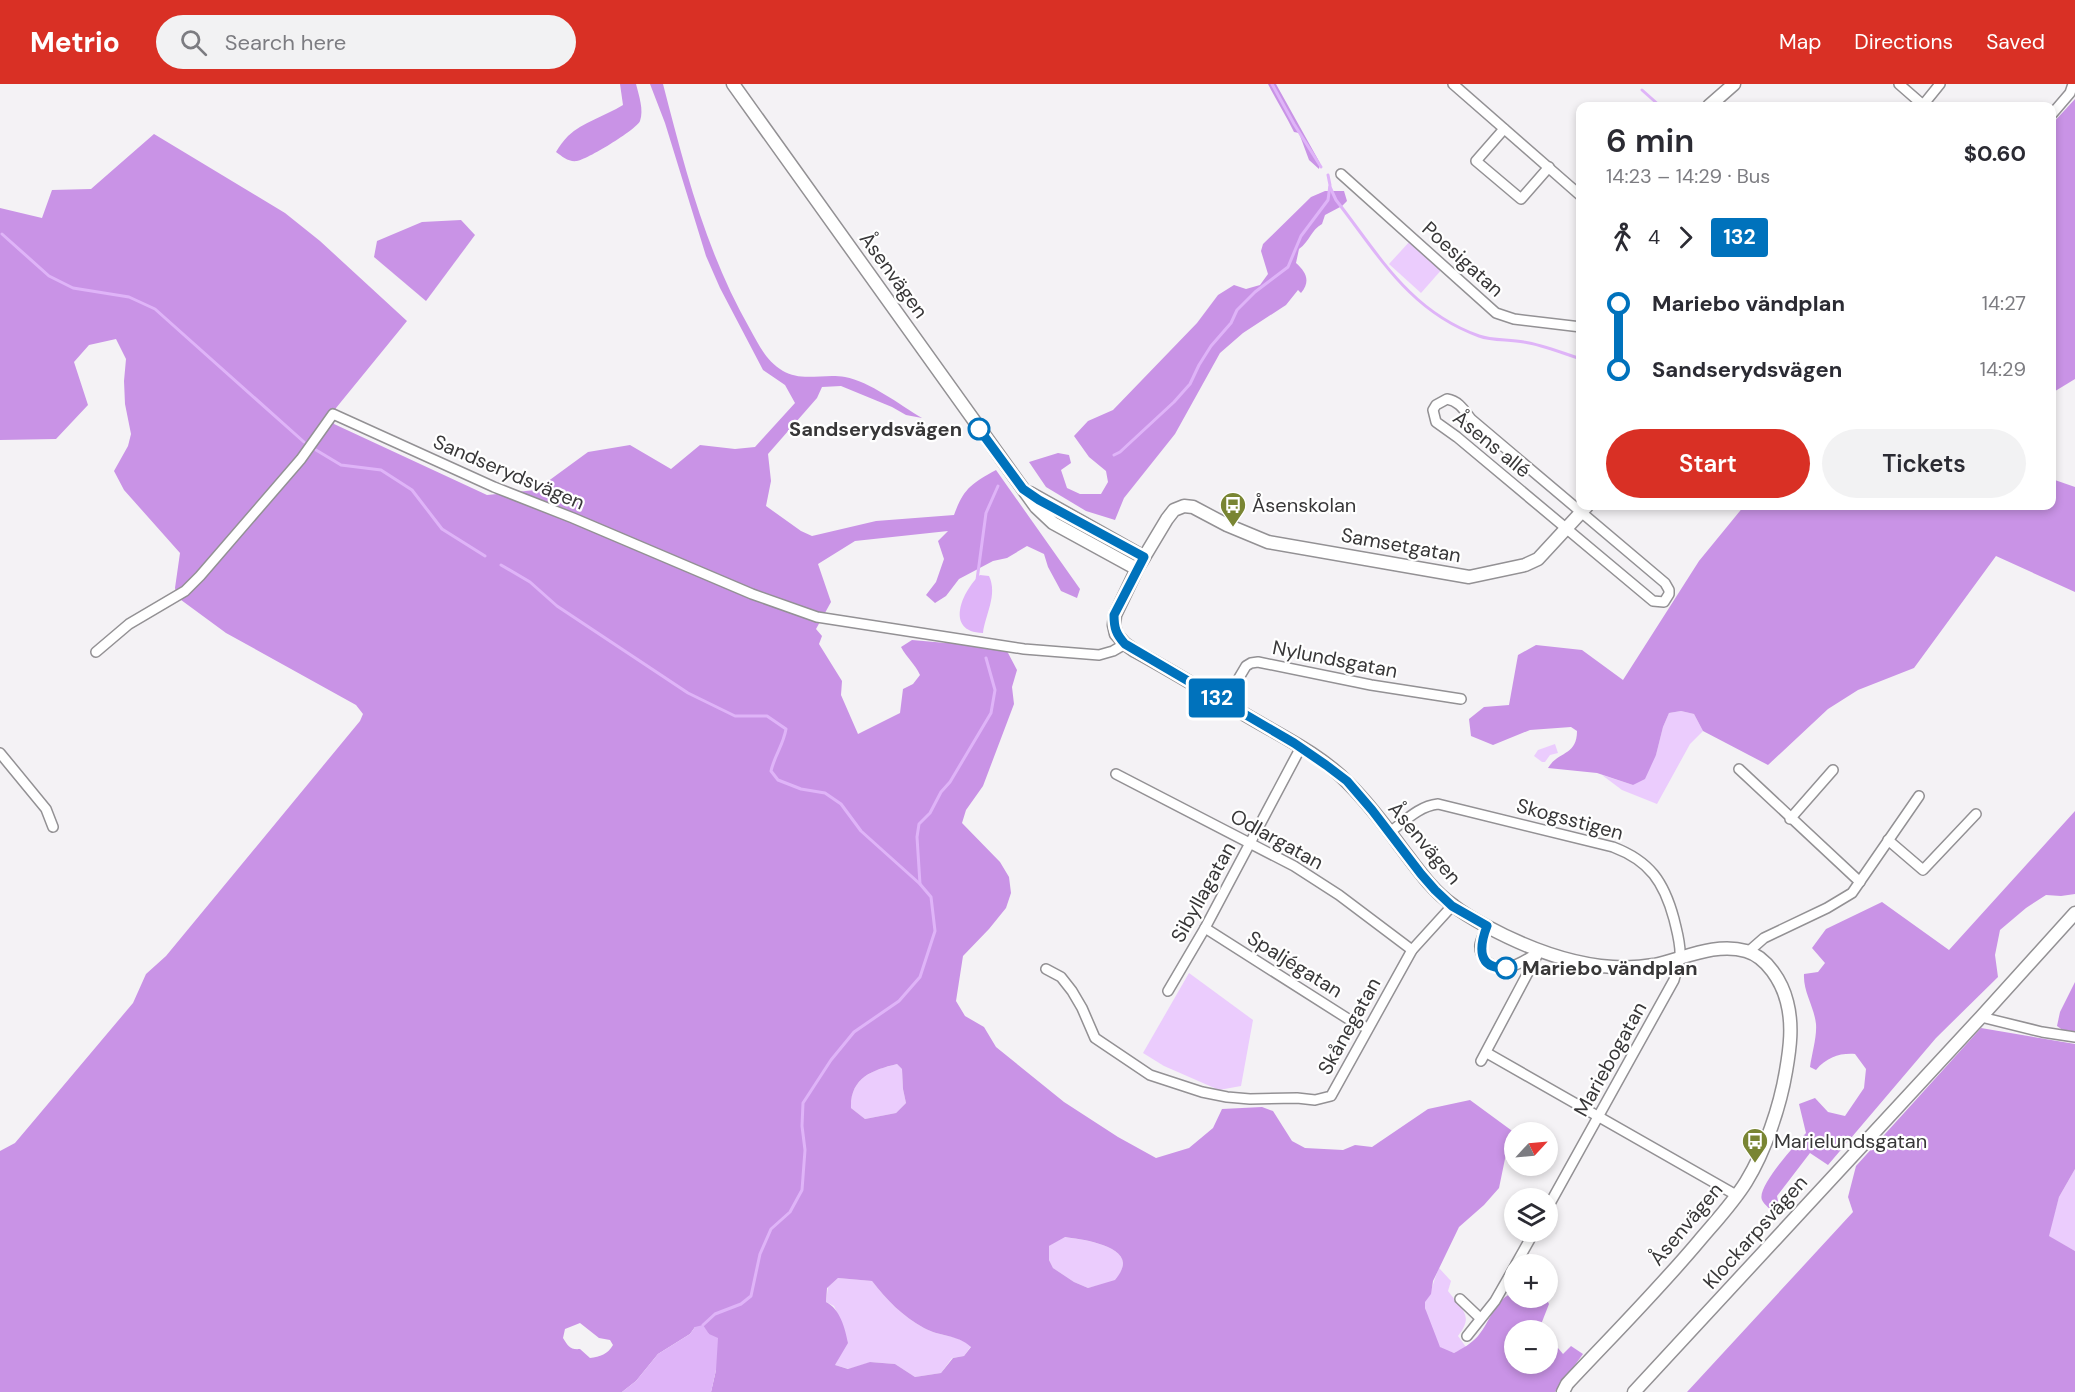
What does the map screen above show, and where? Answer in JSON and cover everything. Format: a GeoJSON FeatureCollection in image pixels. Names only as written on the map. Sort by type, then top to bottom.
{"type":"FeatureCollection","features":[{"type":"Feature","properties":{"kind":"street","name":"Åsenvägen"},"geometry":{"type":"LineString","coordinates":[[733,84],[1036,507],[1053,523],[1137,569]]}},
{"type":"Feature","properties":{"kind":"street"},"geometry":{"type":"LineString","coordinates":[[1453,84],[1576,191]]}},
{"type":"Feature","properties":{"kind":"street"},"geometry":{"type":"LineString","coordinates":[[1714,102],[1734,84]]}},
{"type":"Feature","properties":{"kind":"street"},"geometry":{"type":"LineString","coordinates":[[1899,84],[1920,102]]}},
{"type":"Feature","properties":{"kind":"street"},"geometry":{"type":"LineString","coordinates":[[1928,102],[1940,84]]}},
{"type":"Feature","properties":{"kind":"street"},"geometry":{"type":"LineString","coordinates":[[2056,109],[2070,93],[2073,84]]}},
{"type":"Feature","properties":{"kind":"street"},"geometry":{"type":"LineString","coordinates":[[1504,129],[1476,161],[1485,169],[1521,199],[1549,167]]}},
{"type":"Feature","properties":{"kind":"street","name":"Poesigatan"},"geometry":{"type":"LineString","coordinates":[[1341,174],[1496,313],[1514,319],[1576,326]]}},
{"type":"Feature","properties":{"kind":"street","name":"Åsens allé"},"geometry":{"type":"LineString","coordinates":[[1576,503],[1471,419],[1453,400],[1447,399],[1436,405],[1434,410],[1436,422],[1457,436],[1653,601],[1664,602],[1669,590],[1665,583],[1585,510]]}},
{"type":"Feature","properties":{"kind":"street","name":"Sandserydsvägen"},"geometry":{"type":"LineString","coordinates":[[96,652],[129,624],[185,591],[200,576],[301,459],[333,414],[494,487],[752,594],[817,617],[1024,649],[1099,654],[1113,651],[1125,644]]}},
{"type":"Feature","properties":{"kind":"street","name":"Åsenvägen"},"geometry":{"type":"LineString","coordinates":[[1023,489],[1144,557]]}},
{"type":"Feature","properties":{"kind":"street","name":"Samsetgatan"},"geometry":{"type":"LineString","coordinates":[[1144,557],[1174,510],[1184,506],[1193,507],[1227,525],[1268,542],[1469,577],[1516,568],[1538,559],[1583,510]]}},
{"type":"Feature","properties":{"kind":"street"},"geometry":{"type":"LineString","coordinates":[[1125,644],[1116,634],[1114,615],[1144,557]]}},
{"type":"Feature","properties":{"kind":"street","name":"Åsenvägen"},"geometry":{"type":"LineString","coordinates":[[1125,644],[1301,747],[1347,781],[1390,832],[1421,874],[1452,906],[1487,926],[1539,952],[1598,965],[1629,968],[1732,949],[1748,951],[1768,967],[1778,980],[1790,1011],[1791,1036],[1783,1086],[1771,1126],[1747,1181],[1680,1263],[1567,1384],[1563,1392]]}},
{"type":"Feature","properties":{"kind":"street","name":"Nylundsgatan"},"geometry":{"type":"LineString","coordinates":[[1224,703],[1246,666],[1258,662],[1371,685],[1461,699]]}},
{"type":"Feature","properties":{"kind":"street","name":"Sibyllagatan"},"geometry":{"type":"LineString","coordinates":[[1168,991],[1205,928],[1301,747]]}},
{"type":"Feature","properties":{"kind":"street"},"geometry":{"type":"LineString","coordinates":[[2,753],[46,809],[52,827]]}},
{"type":"Feature","properties":{"kind":"street"},"geometry":{"type":"LineString","coordinates":[[1738,769],[1860,882]]}},
{"type":"Feature","properties":{"kind":"street"},"geometry":{"type":"LineString","coordinates":[[1790,819],[1833,770]]}},
{"type":"Feature","properties":{"kind":"street","name":"Odlargatan"},"geometry":{"type":"LineString","coordinates":[[1116,774],[1294,866],[1413,950]]}},
{"type":"Feature","properties":{"kind":"street"},"geometry":{"type":"LineString","coordinates":[[1748,951],[1764,938],[1840,901],[1852,892],[1919,796]]}},
{"type":"Feature","properties":{"kind":"street","name":"Skogsstigen"},"geometry":{"type":"LineString","coordinates":[[1390,832],[1419,810],[1428,805],[1438,804],[1626,852],[1652,871],[1662,884],[1680,944],[1680,958]]}},
{"type":"Feature","properties":{"kind":"street"},"geometry":{"type":"LineString","coordinates":[[1888,840],[1923,870],[1976,814]]}},
{"type":"Feature","properties":{"kind":"street","name":"Skånegatan"},"geometry":{"type":"LineString","coordinates":[[1046,969],[1061,977],[1072,991],[1085,1013],[1095,1038],[1150,1075],[1202,1092],[1227,1097],[1314,1100],[1330,1096],[1340,1083],[1368,1028],[1413,950],[1452,906]]}},
{"type":"Feature","properties":{"kind":"street","name":"Klockarpsvägen"},"geometry":{"type":"LineString","coordinates":[[1634,1392],[2075,913]]}},
{"type":"Feature","properties":{"kind":"street"},"geometry":{"type":"LineString","coordinates":[[1487,926],[1481,941],[1481,952],[1488,963],[1506,968],[1539,952]]}},
{"type":"Feature","properties":{"kind":"street","name":"Spaljégatan"},"geometry":{"type":"LineString","coordinates":[[1205,928],[1353,1022],[1368,1028]]}},
{"type":"Feature","properties":{"kind":"street"},"geometry":{"type":"LineString","coordinates":[[1539,952],[1484,1057],[1598,1117],[1736,1195]]}},
{"type":"Feature","properties":{"kind":"street","name":"Mariebogatan"},"geometry":{"type":"LineString","coordinates":[[1558,1189],[1674,980],[1680,958]]}},
{"type":"Feature","properties":{"kind":"street"},"geometry":{"type":"LineString","coordinates":[[1981,1017],[2042,1032],[2075,1037]]}},
{"type":"Feature","properties":{"kind":"street"},"geometry":{"type":"LineString","coordinates":[[1467,1336],[1495,1301],[1504,1285]]}},
{"type":"Feature","properties":{"kind":"street"},"geometry":{"type":"LineString","coordinates":[[1460,1299],[1480,1318]]}},
{"type":"Feature","properties":{"kind":"shaded area"},"geometry":{"type":"Polygon","coordinates":[[[620,84],[636,84],[641,103],[640,121],[637,125],[590,156],[577,161],[566,159],[556,152],[574,131],[623,105],[620,84]]]}},
{"type":"Feature","properties":{"kind":"shaded area"},"geometry":{"type":"Polygon","coordinates":[[[650,84],[663,84],[698,210],[709,240],[735,300],[767,358],[783,371],[797,376],[837,376],[854,379],[874,388],[922,418],[906,415],[841,386],[822,387],[817,398],[768,454],[771,481],[766,506],[801,531],[812,536],[876,521],[954,515],[969,488],[996,470],[1080,589],[1077,598],[1061,591],[1044,554],[1027,546],[1007,558],[993,561],[959,579],[946,596],[935,603],[926,595],[936,582],[944,559],[938,541],[948,531],[855,541],[818,564],[831,602],[816,629],[822,636],[819,644],[842,681],[841,695],[858,734],[900,713],[903,689],[913,684],[920,675],[901,647],[912,640],[981,643],[1007,651],[1017,670],[1012,687],[1014,704],[983,786],[966,810],[962,823],[1000,862],[1009,877],[1011,893],[1006,908],[963,956],[956,1001],[965,1016],[984,1027],[996,1047],[1064,1102],[1118,1137],[1156,1158],[1189,1148],[1213,1128],[1222,1109],[1262,1107],[1273,1111],[1292,1141],[1305,1148],[1343,1150],[1355,1145],[1372,1147],[1428,1109],[1470,1100],[1504,1125],[1504,1164],[1499,1188],[1459,1227],[1433,1281],[1425,1308],[1440,1347],[1454,1353],[1470,1344],[1478,1336],[1497,1305],[1504,1298],[1504,1308],[1547,1308],[1543,1320],[1504,1320],[1504,1374],[1558,1374],[1558,1348],[1563,1354],[1571,1346],[1583,1354],[1555,1392],[711,1392],[716,1370],[709,1334],[695,1327],[690,1334],[658,1354],[636,1381],[622,1392],[0,1392],[0,1151],[15,1143],[133,1003],[146,974],[166,956],[360,721],[363,714],[356,705],[226,633],[177,597],[175,588],[180,553],[124,490],[114,471],[128,446],[131,434],[125,404],[126,359],[116,339],[89,345],[74,362],[88,405],[56,439],[0,440],[0,208],[42,218],[52,190],[91,189],[154,134],[285,213],[320,241],[407,321],[336,408],[334,424],[487,495],[536,490],[588,452],[630,445],[671,469],[700,445],[735,449],[755,447],[795,403],[785,385],[763,370],[706,256],[665,123],[650,84]],[[897,1064],[864,1077],[854,1089],[851,1108],[865,1119],[896,1113],[906,1103],[902,1069],[897,1064]],[[1065,1237],[1049,1246],[1049,1260],[1053,1268],[1088,1288],[1115,1280],[1123,1263],[1115,1251],[1099,1244],[1065,1237]],[[838,1278],[827,1288],[826,1302],[838,1314],[848,1343],[835,1365],[848,1369],[870,1362],[895,1364],[915,1377],[941,1373],[953,1358],[964,1356],[971,1347],[960,1340],[930,1331],[916,1323],[895,1307],[872,1281],[838,1278]],[[580,1323],[565,1329],[563,1338],[568,1345],[574,1349],[580,1349],[590,1358],[609,1351],[613,1345],[610,1340],[599,1338],[580,1323]]]}},
{"type":"Feature","properties":{"kind":"shaded area"},"geometry":{"type":"Polygon","coordinates":[[[1268,84],[1276,84],[1320,163],[1319,169],[1309,160],[1299,133],[1294,132],[1268,84]]]}},
{"type":"Feature","properties":{"kind":"shaded area"},"geometry":{"type":"Polygon","coordinates":[[[2075,99],[2075,379],[2056,391],[2056,120],[2075,99]]]}},
{"type":"Feature","properties":{"kind":"shaded area"},"geometry":{"type":"Polygon","coordinates":[[[1325,191],[1344,191],[1347,201],[1325,215],[1322,224],[1299,249],[1296,263],[1306,277],[1304,289],[1301,293],[1298,290],[1286,305],[1243,333],[1220,353],[1175,434],[1124,498],[1115,520],[1086,511],[1046,487],[1029,462],[1058,453],[1069,455],[1071,463],[1061,470],[1067,488],[1080,494],[1101,494],[1108,482],[1106,471],[1089,457],[1074,436],[1088,421],[1113,410],[1197,323],[1218,295],[1234,285],[1246,289],[1260,285],[1268,274],[1261,251],[1263,244],[1311,197],[1325,191]]]}},
{"type":"Feature","properties":{"kind":"shaded area"},"geometry":{"type":"Polygon","coordinates":[[[461,220],[475,235],[426,301],[374,257],[377,241],[422,222],[461,220]]]}},
{"type":"Feature","properties":{"kind":"shaded area"},"geometry":{"type":"Polygon","coordinates":[[[1411,240],[1443,268],[1421,293],[1389,264],[1411,240]]]}},
{"type":"Feature","properties":{"kind":"shaded area"},"geometry":{"type":"Polygon","coordinates":[[[2056,480],[2075,487],[2075,592],[1996,556],[1914,668],[1858,690],[1828,709],[1768,765],[1703,731],[1694,714],[1681,711],[1669,713],[1656,755],[1645,779],[1633,785],[1597,773],[1548,768],[1574,745],[1577,731],[1571,727],[1530,730],[1493,745],[1471,736],[1469,719],[1484,707],[1509,705],[1518,655],[1536,645],[1582,650],[1623,680],[1699,561],[1741,510],[2056,510],[2056,480]]]}},
{"type":"Feature","properties":{"kind":"shaded area"},"geometry":{"type":"Polygon","coordinates":[[[980,575],[989,576],[992,590],[983,633],[971,631],[964,626],[960,618],[960,610],[967,591],[980,575]]]}},
{"type":"Feature","properties":{"kind":"shaded area"},"geometry":{"type":"Polygon","coordinates":[[[1681,711],[1694,714],[1703,731],[1690,744],[1657,804],[1622,790],[1602,775],[1633,785],[1656,755],[1669,713],[1681,711]]]}},
{"type":"Feature","properties":{"kind":"shaded area"},"geometry":{"type":"Polygon","coordinates":[[[1555,744],[1558,753],[1550,755],[1545,762],[1534,756],[1538,750],[1555,744]]]}},
{"type":"Feature","properties":{"kind":"shaded area"},"geometry":{"type":"Polygon","coordinates":[[[2075,811],[2075,894],[2046,895],[2000,930],[1995,955],[1998,977],[1936,1038],[1828,1165],[1810,1153],[1777,1196],[1780,1211],[1775,1214],[1763,1202],[1762,1194],[1778,1165],[1806,1133],[1799,1104],[1815,1098],[1828,1112],[1845,1116],[1864,1088],[1866,1069],[1855,1054],[1834,1057],[1816,1070],[1810,1067],[1816,1024],[1805,987],[1804,974],[1818,972],[1825,963],[1812,948],[1826,929],[1882,902],[1949,950],[2075,811]]]}},
{"type":"Feature","properties":{"kind":"shaded area"},"geometry":{"type":"Polygon","coordinates":[[[1189,973],[1253,1020],[1241,1086],[1219,1090],[1164,1066],[1143,1053],[1189,973]]]}},
{"type":"Feature","properties":{"kind":"shaded area"},"geometry":{"type":"Polygon","coordinates":[[[2075,982],[2075,1031],[2064,1031],[2057,1026],[2060,1012],[2075,982]]]}},
{"type":"Feature","properties":{"kind":"shaded area"},"geometry":{"type":"Polygon","coordinates":[[[1981,1028],[2075,1044],[2075,1169],[2059,1197],[2049,1236],[2075,1251],[2075,1392],[1687,1392],[1853,1212],[1848,1197],[1856,1166],[1981,1028]]]}},
{"type":"Feature","properties":{"kind":"shaded area"},"geometry":{"type":"Polygon","coordinates":[[[897,1064],[902,1069],[906,1103],[896,1113],[865,1119],[851,1108],[854,1089],[864,1077],[879,1069],[897,1064]]]}},
{"type":"Feature","properties":{"kind":"shaded area"},"geometry":{"type":"Polygon","coordinates":[[[2075,1169],[2075,1251],[2048,1236],[2059,1197],[2075,1169]]]}},
{"type":"Feature","properties":{"kind":"shaded area"},"geometry":{"type":"Polygon","coordinates":[[[1064,1237],[1099,1244],[1115,1251],[1123,1263],[1116,1281],[1088,1288],[1053,1268],[1049,1260],[1049,1246],[1064,1237]]]}},
{"type":"Feature","properties":{"kind":"shaded area"},"geometry":{"type":"Polygon","coordinates":[[[1439,1268],[1451,1281],[1448,1291],[1466,1317],[1463,1329],[1458,1336],[1466,1347],[1454,1353],[1443,1349],[1438,1344],[1430,1326],[1424,1302],[1439,1268]]]}},
{"type":"Feature","properties":{"kind":"shaded area"},"geometry":{"type":"Polygon","coordinates":[[[838,1278],[872,1281],[895,1307],[916,1323],[930,1331],[960,1339],[971,1346],[964,1356],[952,1358],[941,1373],[915,1377],[895,1364],[871,1362],[849,1369],[835,1365],[844,1342],[843,1329],[834,1306],[826,1302],[828,1287],[838,1278]]]}},
{"type":"Feature","properties":{"kind":"shaded area"},"geometry":{"type":"Polygon","coordinates":[[[703,1325],[709,1334],[718,1338],[716,1370],[711,1392],[622,1392],[636,1381],[658,1354],[690,1334],[695,1327],[703,1325]]]}},
{"type":"Feature","properties":{"kind":"waterway"},"geometry":{"type":"LineString","coordinates":[[1272,84],[1321,167]]}},
{"type":"Feature","properties":{"kind":"waterway"},"geometry":{"type":"LineString","coordinates":[[1642,90],[1656,102]]}},
{"type":"Feature","properties":{"kind":"waterway"},"geometry":{"type":"LineString","coordinates":[[1114,455],[1174,402],[1190,384],[1211,346],[1231,323],[1237,310],[1255,292],[1288,267],[1301,236],[1328,200],[1330,185],[1328,175]]}},
{"type":"Feature","properties":{"kind":"waterway"},"geometry":{"type":"LineString","coordinates":[[1330,187],[1336,200],[1382,261],[1397,279],[1433,312],[1479,336],[1531,343],[1576,357]]}},
{"type":"Feature","properties":{"kind":"waterway"},"geometry":{"type":"LineString","coordinates":[[2,234],[49,276],[73,288],[129,297],[155,309],[304,442]]}},
{"type":"Feature","properties":{"kind":"waterway"},"geometry":{"type":"LineString","coordinates":[[316,450],[341,465],[381,470],[412,490],[442,529],[485,556]]}},
{"type":"Feature","properties":{"kind":"waterway"},"geometry":{"type":"LineString","coordinates":[[977,580],[986,513],[998,486]]}},
{"type":"Feature","properties":{"kind":"waterway"},"geometry":{"type":"LineString","coordinates":[[501,565],[530,582],[557,606],[688,693],[735,716],[767,716],[786,729],[771,771],[778,780],[801,789],[825,793],[841,804],[861,831],[920,884]]}},
{"type":"Feature","properties":{"kind":"waterway"},"geometry":{"type":"LineString","coordinates":[[703,1325],[715,1314],[741,1304],[751,1296],[760,1254],[771,1229],[790,1212],[802,1190],[805,1150],[802,1126],[803,1103],[831,1060],[854,1032],[899,1001],[920,977],[935,931],[931,897],[920,884],[917,837],[919,824],[930,813],[991,713],[995,690],[986,658]]}},
{"type":"Feature","properties":{"kind":"bus line","name":"132"},"geometry":{"type":"LineString","coordinates":[[979,429],[1023,489],[1085,526],[1144,557],[1114,615],[1116,634],[1125,644],[1301,747],[1347,781],[1435,890],[1452,906],[1487,926],[1481,941],[1481,952],[1488,963],[1499,968],[1506,968]]}},
{"type":"Feature","properties":{"kind":"place","name":"Sandserydsvägen"},"geometry":{"type":"Point","coordinates":[979,429]}},
{"type":"Feature","properties":{"kind":"place","name":"Åsenskolan"},"geometry":{"type":"Point","coordinates":[1233,528]}},
{"type":"Feature","properties":{"kind":"place","name":"Mariebo vändplan"},"geometry":{"type":"Point","coordinates":[1506,968]}},
{"type":"Feature","properties":{"kind":"place","name":"Marielundsgatan"},"geometry":{"type":"Point","coordinates":[1755,1164]}}]}
